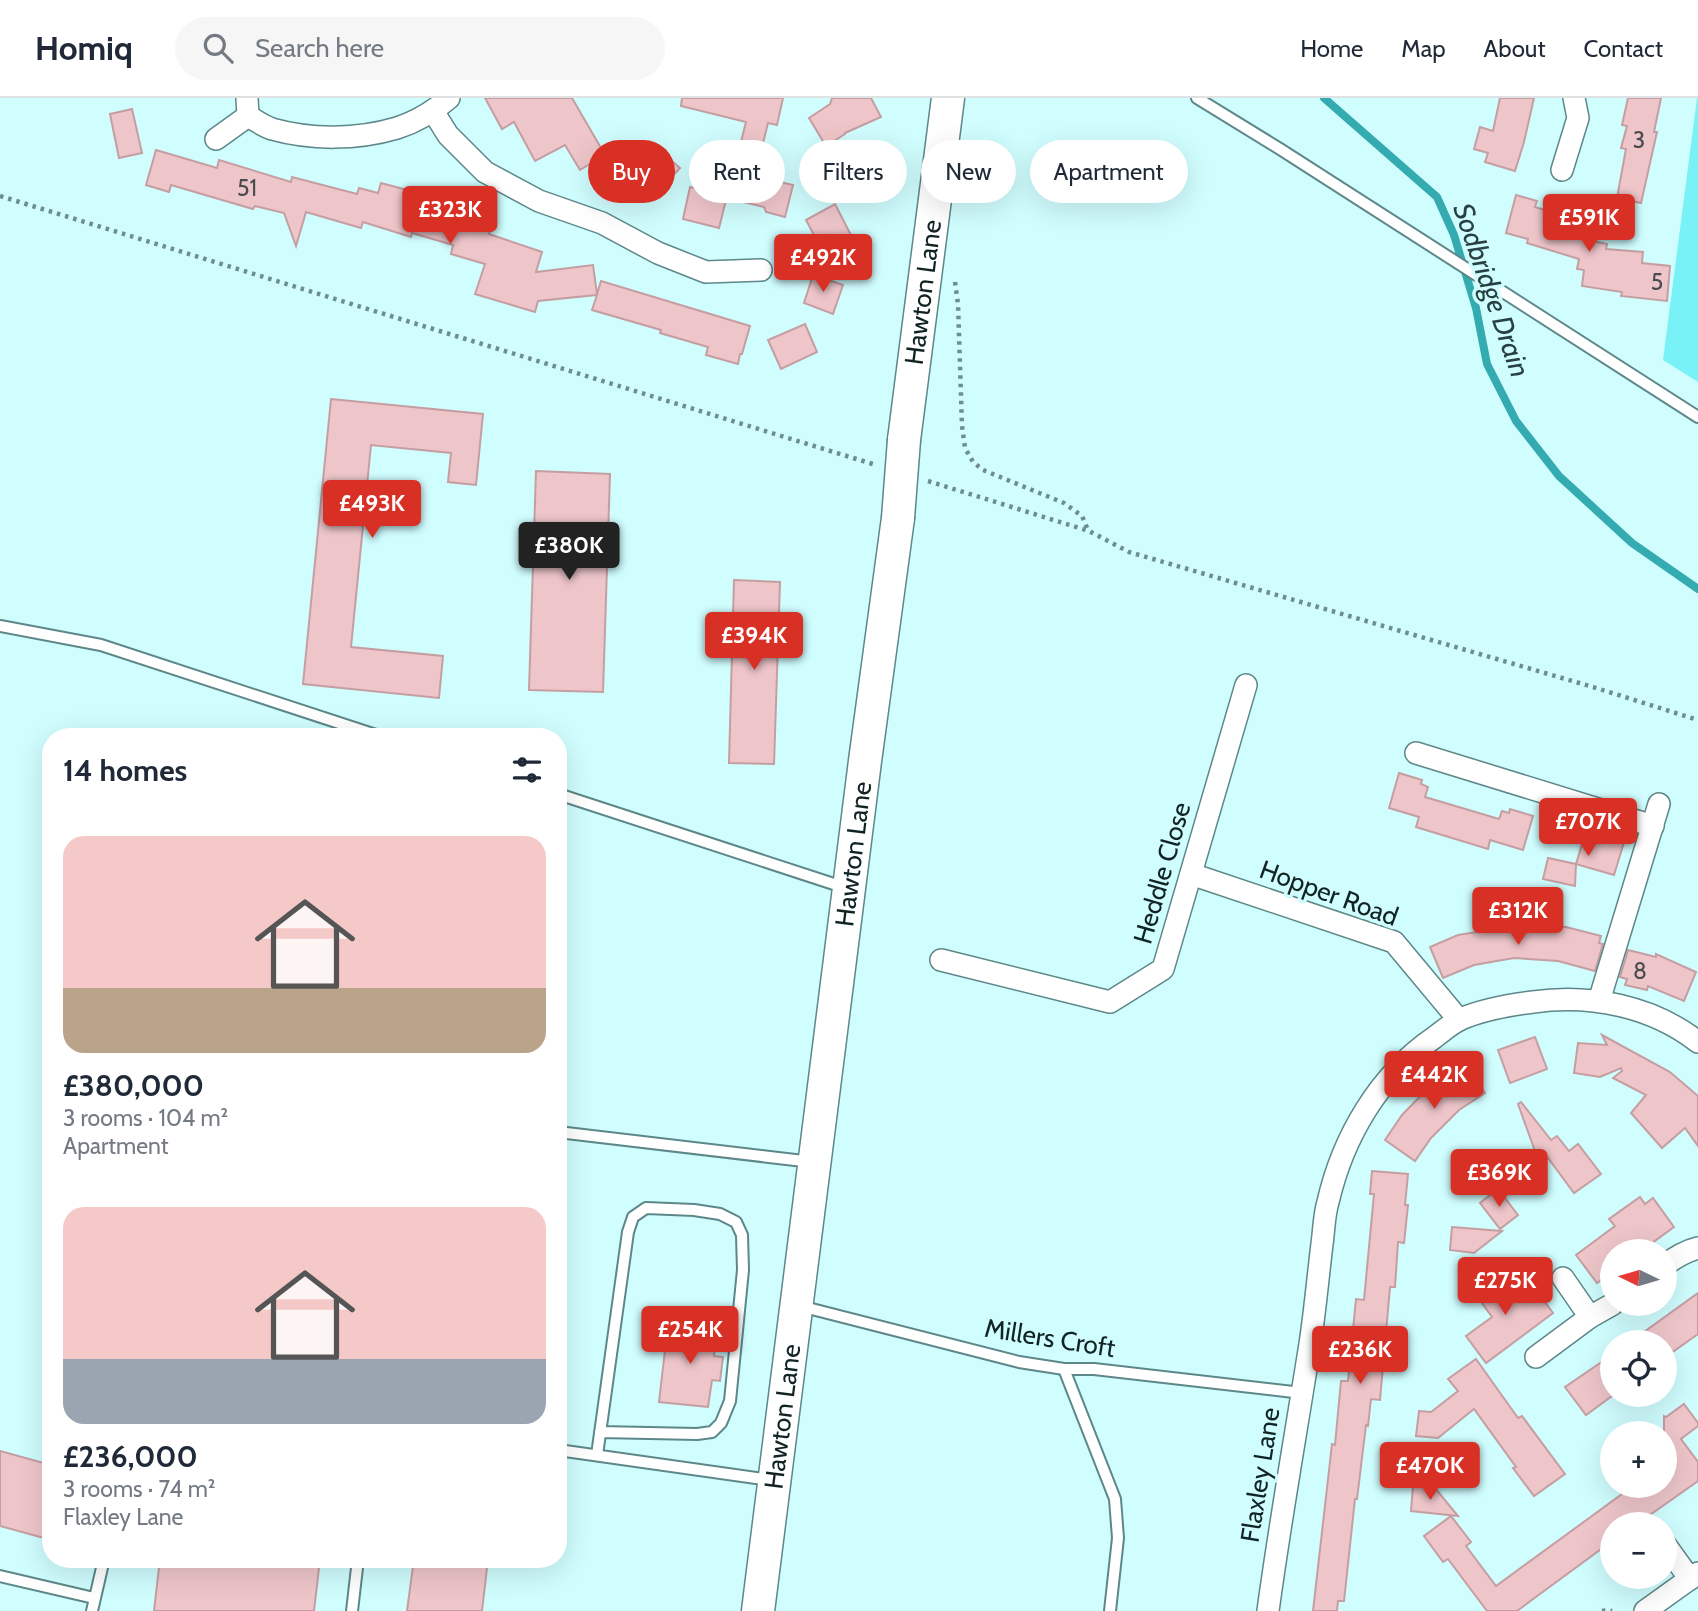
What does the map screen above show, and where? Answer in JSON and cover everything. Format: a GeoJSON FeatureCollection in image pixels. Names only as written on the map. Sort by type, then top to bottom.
{"type":"FeatureCollection","features":[{"type":"Feature","properties":{"kind":"street","name":"Hawton Lane"},"geometry":{"type":"LineString","coordinates":[[758,1611],[898,518],[904,440],[948,98]]}},
{"type":"Feature","properties":{"kind":"street"},"geometry":{"type":"LineString","coordinates":[[1562,170],[1578,118],[1574,98]]}},
{"type":"Feature","properties":{"kind":"street"},"geometry":{"type":"LineString","coordinates":[[216,139],[247,107],[269,128],[313,137],[360,135],[398,128],[441,105],[448,135],[485,172],[539,201],[602,223],[657,253],[706,272],[761,270]]}},
{"type":"Feature","properties":{"kind":"street","name":"Heddle Close"},"geometry":{"type":"LineString","coordinates":[[941,960],[1110,1002],[1163,969],[1246,685]]}},
{"type":"Feature","properties":{"kind":"street"},"geometry":{"type":"LineString","coordinates":[[1416,752],[1653,826]]}},
{"type":"Feature","properties":{"kind":"street"},"geometry":{"type":"LineString","coordinates":[[1599,1002],[1659,804]]}},
{"type":"Feature","properties":{"kind":"street","name":"Hopper Road"},"geometry":{"type":"LineString","coordinates":[[1191,874],[1394,942],[1459,1020]]}},
{"type":"Feature","properties":{"kind":"street","name":"Flaxley Lane"},"geometry":{"type":"LineString","coordinates":[[1268,1611],[1310,1340],[1327,1205],[1335,1172],[1371,1100],[1397,1068],[1423,1045],[1459,1020],[1512,1004],[1571,999],[1610,1002],[1644,1012],[1683,1030],[1698,1042]]}},
{"type":"Feature","properties":{"kind":"street"},"geometry":{"type":"LineString","coordinates":[[1677,1258],[1698,1248]]}},
{"type":"Feature","properties":{"kind":"street"},"geometry":{"type":"LineString","coordinates":[[1563,1278],[1590,1317]]}},
{"type":"Feature","properties":{"kind":"street"},"geometry":{"type":"LineString","coordinates":[[1536,1357],[1600,1311]]}},
{"type":"Feature","properties":{"kind":"street"},"geometry":{"type":"LineString","coordinates":[[1645,1611],[1694,1576],[1677,1557]]}},
{"type":"Feature","properties":{"kind":"lane"},"geometry":{"type":"LineString","coordinates":[[1197,98],[1698,417]]}},
{"type":"Feature","properties":{"kind":"lane"},"geometry":{"type":"LineString","coordinates":[[0,626],[101,645],[355,728]]}},
{"type":"Feature","properties":{"kind":"lane"},"geometry":{"type":"LineString","coordinates":[[567,797],[849,889]]}},
{"type":"Feature","properties":{"kind":"lane"},"geometry":{"type":"LineString","coordinates":[[567,1133],[815,1162]]}},
{"type":"Feature","properties":{"kind":"lane"},"geometry":{"type":"LineString","coordinates":[[597,1455],[600,1432],[628,1232],[633,1217],[646,1208],[694,1210],[720,1214],[736,1222],[742,1235],[743,1270],[730,1401],[721,1423],[712,1432],[697,1434],[600,1432]]}},
{"type":"Feature","properties":{"kind":"lane","name":"Millers Croft"},"geometry":{"type":"LineString","coordinates":[[797,1305],[1019,1362],[1301,1393]]}},
{"type":"Feature","properties":{"kind":"lane"},"geometry":{"type":"LineString","coordinates":[[1065,1368],[1115,1499],[1118,1538],[1110,1611]]}},
{"type":"Feature","properties":{"kind":"lane"},"geometry":{"type":"LineString","coordinates":[[567,1451],[775,1480]]}},
{"type":"Feature","properties":{"kind":"lane"},"geometry":{"type":"LineString","coordinates":[[92,1611],[102,1568]]}},
{"type":"Feature","properties":{"kind":"lane"},"geometry":{"type":"LineString","coordinates":[[352,1611],[357,1568]]}},
{"type":"Feature","properties":{"kind":"lane"},"geometry":{"type":"LineString","coordinates":[[0,1576],[94,1598]]}},
{"type":"Feature","properties":{"kind":"path"},"geometry":{"type":"LineString","coordinates":[[0,195],[877,466]]}},
{"type":"Feature","properties":{"kind":"path"},"geometry":{"type":"LineString","coordinates":[[927,262],[946,269],[954,280],[958,304],[962,426],[965,448],[973,462],[983,470],[1064,503],[1082,516],[1089,531]]}},
{"type":"Feature","properties":{"kind":"path"},"geometry":{"type":"LineString","coordinates":[[916,477],[1089,531],[1129,552],[1698,720]]}},
{"type":"Feature","properties":{"kind":"path"},"geometry":{"type":"LineString","coordinates":[[1601,1611],[1612,1611]]}},
{"type":"Feature","properties":{"kind":"shaded area"},"geometry":{"type":"Polygon","coordinates":[[[1698,98],[1698,382],[1663,360],[1698,98]]]}},
{"type":"Feature","properties":{"kind":"building"},"geometry":{"type":"Polygon","coordinates":[[[485,98],[572,98],[596,140],[588,140],[588,165],[580,170],[565,145],[535,161],[514,122],[502,129],[485,98]]]}},
{"type":"Feature","properties":{"kind":"building"},"geometry":{"type":"Polygon","coordinates":[[[682,98],[783,98],[777,125],[768,123],[764,140],[742,140],[746,122],[681,106],[682,98]]]}},
{"type":"Feature","properties":{"kind":"building"},"geometry":{"type":"Polygon","coordinates":[[[832,98],[871,98],[881,117],[836,140],[822,140],[809,118],[830,104],[832,98]]]}},
{"type":"Feature","properties":{"kind":"building"},"geometry":{"type":"Polygon","coordinates":[[[1500,98],[1534,98],[1515,171],[1485,162],[1488,153],[1474,149],[1480,127],[1493,131],[1500,98]]]}},
{"type":"Feature","properties":{"kind":"building"},"geometry":{"type":"Polygon","coordinates":[[[1628,98],[1661,98],[1654,132],[1657,132],[1641,203],[1617,198],[1626,149],[1621,148],[1627,126],[1622,125],[1628,98]]]}},
{"type":"Feature","properties":{"kind":"building"},"geometry":{"type":"Polygon","coordinates":[[[132,109],[142,153],[119,158],[110,114],[132,109]]]}},
{"type":"Feature","properties":{"kind":"building"},"geometry":{"type":"Polygon","coordinates":[[[156,150],[217,168],[219,160],[291,182],[292,177],[357,194],[359,188],[378,193],[381,183],[411,191],[409,197],[456,210],[454,215],[491,226],[489,234],[542,252],[536,272],[593,265],[597,294],[601,281],[750,326],[742,354],[738,364],[706,355],[708,347],[592,310],[597,295],[538,301],[535,312],[475,294],[485,264],[451,254],[453,245],[412,233],[411,237],[363,222],[361,228],[306,212],[296,246],[284,213],[255,206],[253,209],[171,185],[169,192],[146,185],[156,150]]]}},
{"type":"Feature","properties":{"kind":"building"},"geometry":{"type":"Polygon","coordinates":[[[785,183],[793,185],[785,217],[766,212],[764,207],[748,203],[785,203],[785,183]]]}},
{"type":"Feature","properties":{"kind":"building"},"geometry":{"type":"Polygon","coordinates":[[[689,192],[689,203],[725,203],[719,228],[683,219],[689,192]]]}},
{"type":"Feature","properties":{"kind":"building"},"geometry":{"type":"Polygon","coordinates":[[[1516,195],[1537,201],[1535,207],[1578,220],[1573,237],[1607,244],[1606,249],[1643,252],[1642,263],[1670,266],[1667,301],[1621,296],[1622,292],[1582,286],[1584,270],[1577,269],[1579,259],[1527,243],[1528,239],[1506,233],[1516,195]]]}},
{"type":"Feature","properties":{"kind":"building"},"geometry":{"type":"Polygon","coordinates":[[[835,204],[854,241],[825,256],[806,220],[835,204]]]}},
{"type":"Feature","properties":{"kind":"building"},"geometry":{"type":"Polygon","coordinates":[[[813,275],[843,285],[833,314],[804,303],[813,275]]]}},
{"type":"Feature","properties":{"kind":"building"},"geometry":{"type":"Polygon","coordinates":[[[805,324],[817,352],[781,369],[768,340],[805,324]]]}},
{"type":"Feature","properties":{"kind":"building"},"geometry":{"type":"Polygon","coordinates":[[[331,399],[483,414],[476,485],[448,482],[451,453],[371,445],[351,647],[443,656],[439,698],[303,684],[331,399]]]}},
{"type":"Feature","properties":{"kind":"building"},"geometry":{"type":"Polygon","coordinates":[[[536,471],[610,474],[603,692],[529,690],[536,471]]]}},
{"type":"Feature","properties":{"kind":"building"},"geometry":{"type":"Polygon","coordinates":[[[734,580],[780,582],[774,764],[729,763],[734,580]]]}},
{"type":"Feature","properties":{"kind":"building"},"geometry":{"type":"Polygon","coordinates":[[[1399,773],[1422,780],[1421,784],[1428,787],[1425,797],[1499,819],[1502,811],[1509,813],[1510,809],[1533,816],[1523,850],[1490,840],[1488,849],[1416,827],[1419,817],[1389,808],[1399,773]]]}},
{"type":"Feature","properties":{"kind":"building"},"geometry":{"type":"Polygon","coordinates":[[[1587,828],[1625,839],[1614,875],[1576,864],[1587,828]]]}},
{"type":"Feature","properties":{"kind":"building"},"geometry":{"type":"Polygon","coordinates":[[[1548,858],[1576,864],[1575,886],[1543,879],[1548,858]]]}},
{"type":"Feature","properties":{"kind":"building"},"geometry":{"type":"Polygon","coordinates":[[[1507,923],[1566,927],[1601,936],[1599,943],[1603,944],[1595,971],[1558,961],[1514,958],[1474,965],[1443,978],[1430,947],[1458,935],[1508,927],[1507,923]]]}},
{"type":"Feature","properties":{"kind":"building"},"geometry":{"type":"Polygon","coordinates":[[[1628,950],[1656,957],[1656,954],[1696,972],[1684,1001],[1648,986],[1647,990],[1625,985],[1627,979],[1620,977],[1628,950]]]}},
{"type":"Feature","properties":{"kind":"building"},"geometry":{"type":"Polygon","coordinates":[[[1602,1035],[1670,1072],[1698,1096],[1698,1146],[1685,1128],[1662,1148],[1631,1113],[1646,1095],[1613,1078],[1622,1071],[1621,1068],[1600,1077],[1574,1073],[1578,1043],[1607,1045],[1602,1035]]]}},
{"type":"Feature","properties":{"kind":"building"},"geometry":{"type":"Polygon","coordinates":[[[1535,1037],[1547,1069],[1510,1083],[1498,1050],[1535,1037]]]}},
{"type":"Feature","properties":{"kind":"building"},"geometry":{"type":"Polygon","coordinates":[[[1465,1063],[1485,1093],[1459,1110],[1431,1138],[1415,1161],[1385,1140],[1402,1115],[1431,1085],[1465,1063]]]}},
{"type":"Feature","properties":{"kind":"building"},"geometry":{"type":"Polygon","coordinates":[[[1521,1102],[1551,1140],[1557,1136],[1569,1151],[1578,1144],[1601,1174],[1574,1193],[1548,1158],[1540,1165],[1518,1104],[1521,1102]]]}},
{"type":"Feature","properties":{"kind":"building"},"geometry":{"type":"Polygon","coordinates":[[[1372,1171],[1408,1174],[1404,1243],[1398,1242],[1395,1287],[1390,1287],[1380,1400],[1371,1399],[1368,1426],[1366,1425],[1344,1601],[1338,1601],[1337,1611],[1313,1611],[1341,1381],[1348,1381],[1356,1299],[1364,1300],[1374,1194],[1370,1194],[1372,1171]]]}},
{"type":"Feature","properties":{"kind":"building"},"geometry":{"type":"Polygon","coordinates":[[[1498,1189],[1518,1215],[1500,1229],[1480,1203],[1498,1189]]]}},
{"type":"Feature","properties":{"kind":"building"},"geometry":{"type":"Polygon","coordinates":[[[1640,1197],[1645,1204],[1653,1198],[1674,1227],[1658,1239],[1600,1239],[1600,1281],[1597,1283],[1576,1255],[1615,1226],[1609,1219],[1640,1197]]]}},
{"type":"Feature","properties":{"kind":"building"},"geometry":{"type":"Polygon","coordinates":[[[1452,1227],[1502,1231],[1474,1253],[1450,1250],[1452,1227]]]}},
{"type":"Feature","properties":{"kind":"building"},"geometry":{"type":"Polygon","coordinates":[[[1492,1273],[1512,1301],[1533,1286],[1553,1313],[1486,1363],[1466,1336],[1492,1317],[1471,1288],[1492,1273]]]}},
{"type":"Feature","properties":{"kind":"building"},"geometry":{"type":"Polygon","coordinates":[[[1698,1293],[1698,1334],[1677,1349],[1677,1330],[1647,1330],[1666,1316],[1677,1316],[1677,1308],[1698,1293]]]}},
{"type":"Feature","properties":{"kind":"building"},"geometry":{"type":"Polygon","coordinates":[[[668,1324],[717,1329],[714,1356],[723,1357],[720,1381],[712,1380],[708,1407],[659,1402],[668,1324]]]}},
{"type":"Feature","properties":{"kind":"building"},"geometry":{"type":"Polygon","coordinates":[[[1476,1359],[1518,1418],[1522,1416],[1565,1474],[1534,1496],[1474,1409],[1438,1438],[1416,1436],[1419,1411],[1431,1412],[1458,1391],[1448,1379],[1476,1359]]]}},
{"type":"Feature","properties":{"kind":"building"},"geometry":{"type":"Polygon","coordinates":[[[1600,1363],[1600,1405],[1586,1415],[1565,1387],[1600,1363]]]}},
{"type":"Feature","properties":{"kind":"building"},"geometry":{"type":"Polygon","coordinates":[[[1684,1404],[1698,1423],[1698,1426],[1681,1439],[1698,1462],[1698,1481],[1677,1496],[1677,1421],[1664,1421],[1664,1416],[1684,1404]]]}},
{"type":"Feature","properties":{"kind":"building"},"geometry":{"type":"Polygon","coordinates":[[[0,1451],[42,1463],[42,1538],[0,1526],[0,1451]]]}},
{"type":"Feature","properties":{"kind":"building"},"geometry":{"type":"Polygon","coordinates":[[[1413,1486],[1435,1488],[1458,1516],[1411,1511],[1413,1486]]]}},
{"type":"Feature","properties":{"kind":"building"},"geometry":{"type":"Polygon","coordinates":[[[1617,1498],[1674,1498],[1654,1512],[1600,1512],[1600,1550],[1517,1611],[1487,1611],[1448,1559],[1443,1562],[1424,1536],[1451,1516],[1471,1542],[1466,1546],[1496,1586],[1617,1498]]]}},
{"type":"Feature","properties":{"kind":"building"},"geometry":{"type":"Polygon","coordinates":[[[159,1568],[319,1568],[314,1611],[154,1611],[159,1568]]]}},
{"type":"Feature","properties":{"kind":"building"},"geometry":{"type":"Polygon","coordinates":[[[413,1568],[487,1568],[482,1611],[407,1611],[413,1568]]]}},
{"type":"Feature","properties":{"kind":"waterway","name":"Sodbridge Drain"},"geometry":{"type":"LineString","coordinates":[[1324,98],[1437,197],[1454,235],[1476,308],[1487,364],[1516,421],[1559,476],[1632,543],[1698,589]]}}]}
